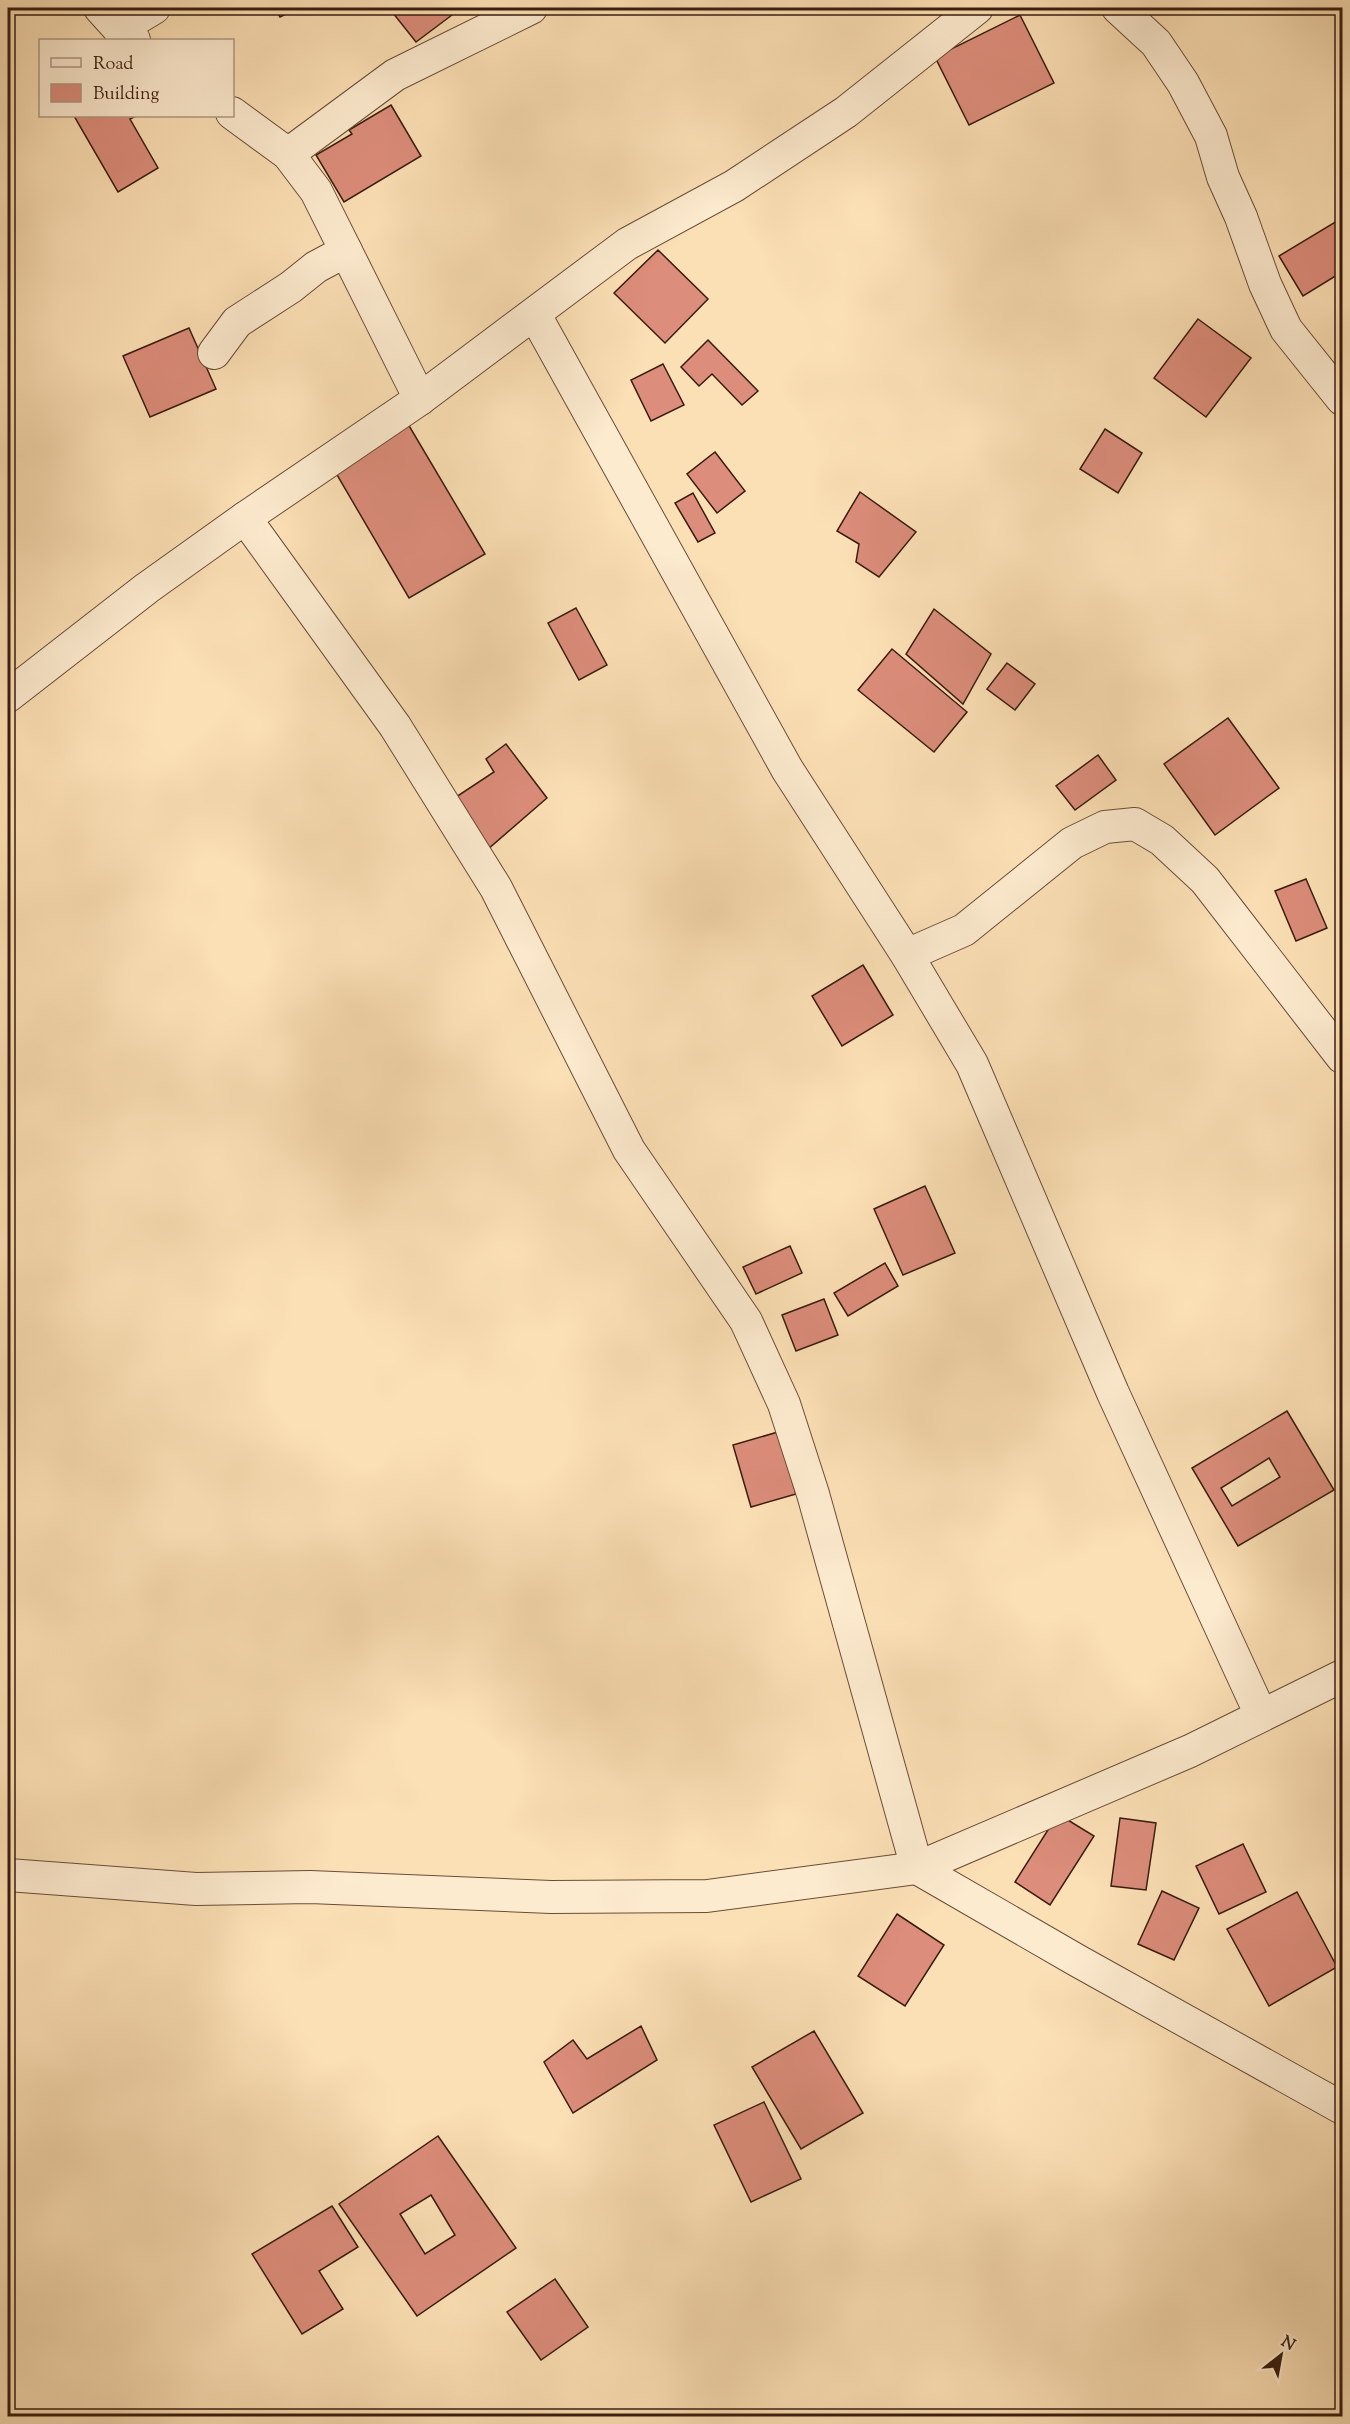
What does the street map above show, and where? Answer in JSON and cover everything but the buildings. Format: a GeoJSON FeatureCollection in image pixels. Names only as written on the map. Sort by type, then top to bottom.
{"type":"FeatureCollection","features":[{"type":"Feature","properties":{"kind":"street"},"geometry":{"type":"LineString","coordinates":[[118,26],[154,8]]}},
{"type":"Feature","properties":{"kind":"street"},"geometry":{"type":"LineString","coordinates":[[288,154],[395,75],[531,8]]}},
{"type":"Feature","properties":{"kind":"street"},"geometry":{"type":"LineString","coordinates":[[8,696],[147,588],[420,399],[627,244],[734,186],[846,112],[978,8]]}},
{"type":"Feature","properties":{"kind":"street"},"geometry":{"type":"LineString","coordinates":[[1118,8],[1156,43],[1183,83],[1211,136],[1223,177],[1241,217],[1265,284],[1286,329],[1342,399]]}},
{"type":"Feature","properties":{"kind":"street"},"geometry":{"type":"LineString","coordinates":[[234,114],[288,154],[316,191],[420,399]]}},
{"type":"Feature","properties":{"kind":"street"},"geometry":{"type":"LineString","coordinates":[[214,353],[237,322],[291,287],[316,267],[346,251]]}},
{"type":"Feature","properties":{"kind":"street"},"geometry":{"type":"LineString","coordinates":[[535,315],[787,770],[907,955],[972,1064],[1113,1393],[1262,1715]]}},
{"type":"Feature","properties":{"kind":"street"},"geometry":{"type":"LineString","coordinates":[[245,518],[395,726],[496,888],[629,1150],[746,1322],[784,1404],[813,1494],[917,1868],[1078,1961],[1342,2108]]}},
{"type":"Feature","properties":{"kind":"street"},"geometry":{"type":"LineString","coordinates":[[907,955],[964,930],[1072,843],[1105,827],[1135,824],[1162,840],[1205,880],[1342,1057]]}},
{"type":"Feature","properties":{"kind":"street"},"geometry":{"type":"LineString","coordinates":[[8,1875],[196,1889],[310,1887],[575,1897],[707,1896],[917,1868],[1190,1751],[1342,1676]]}}]}
